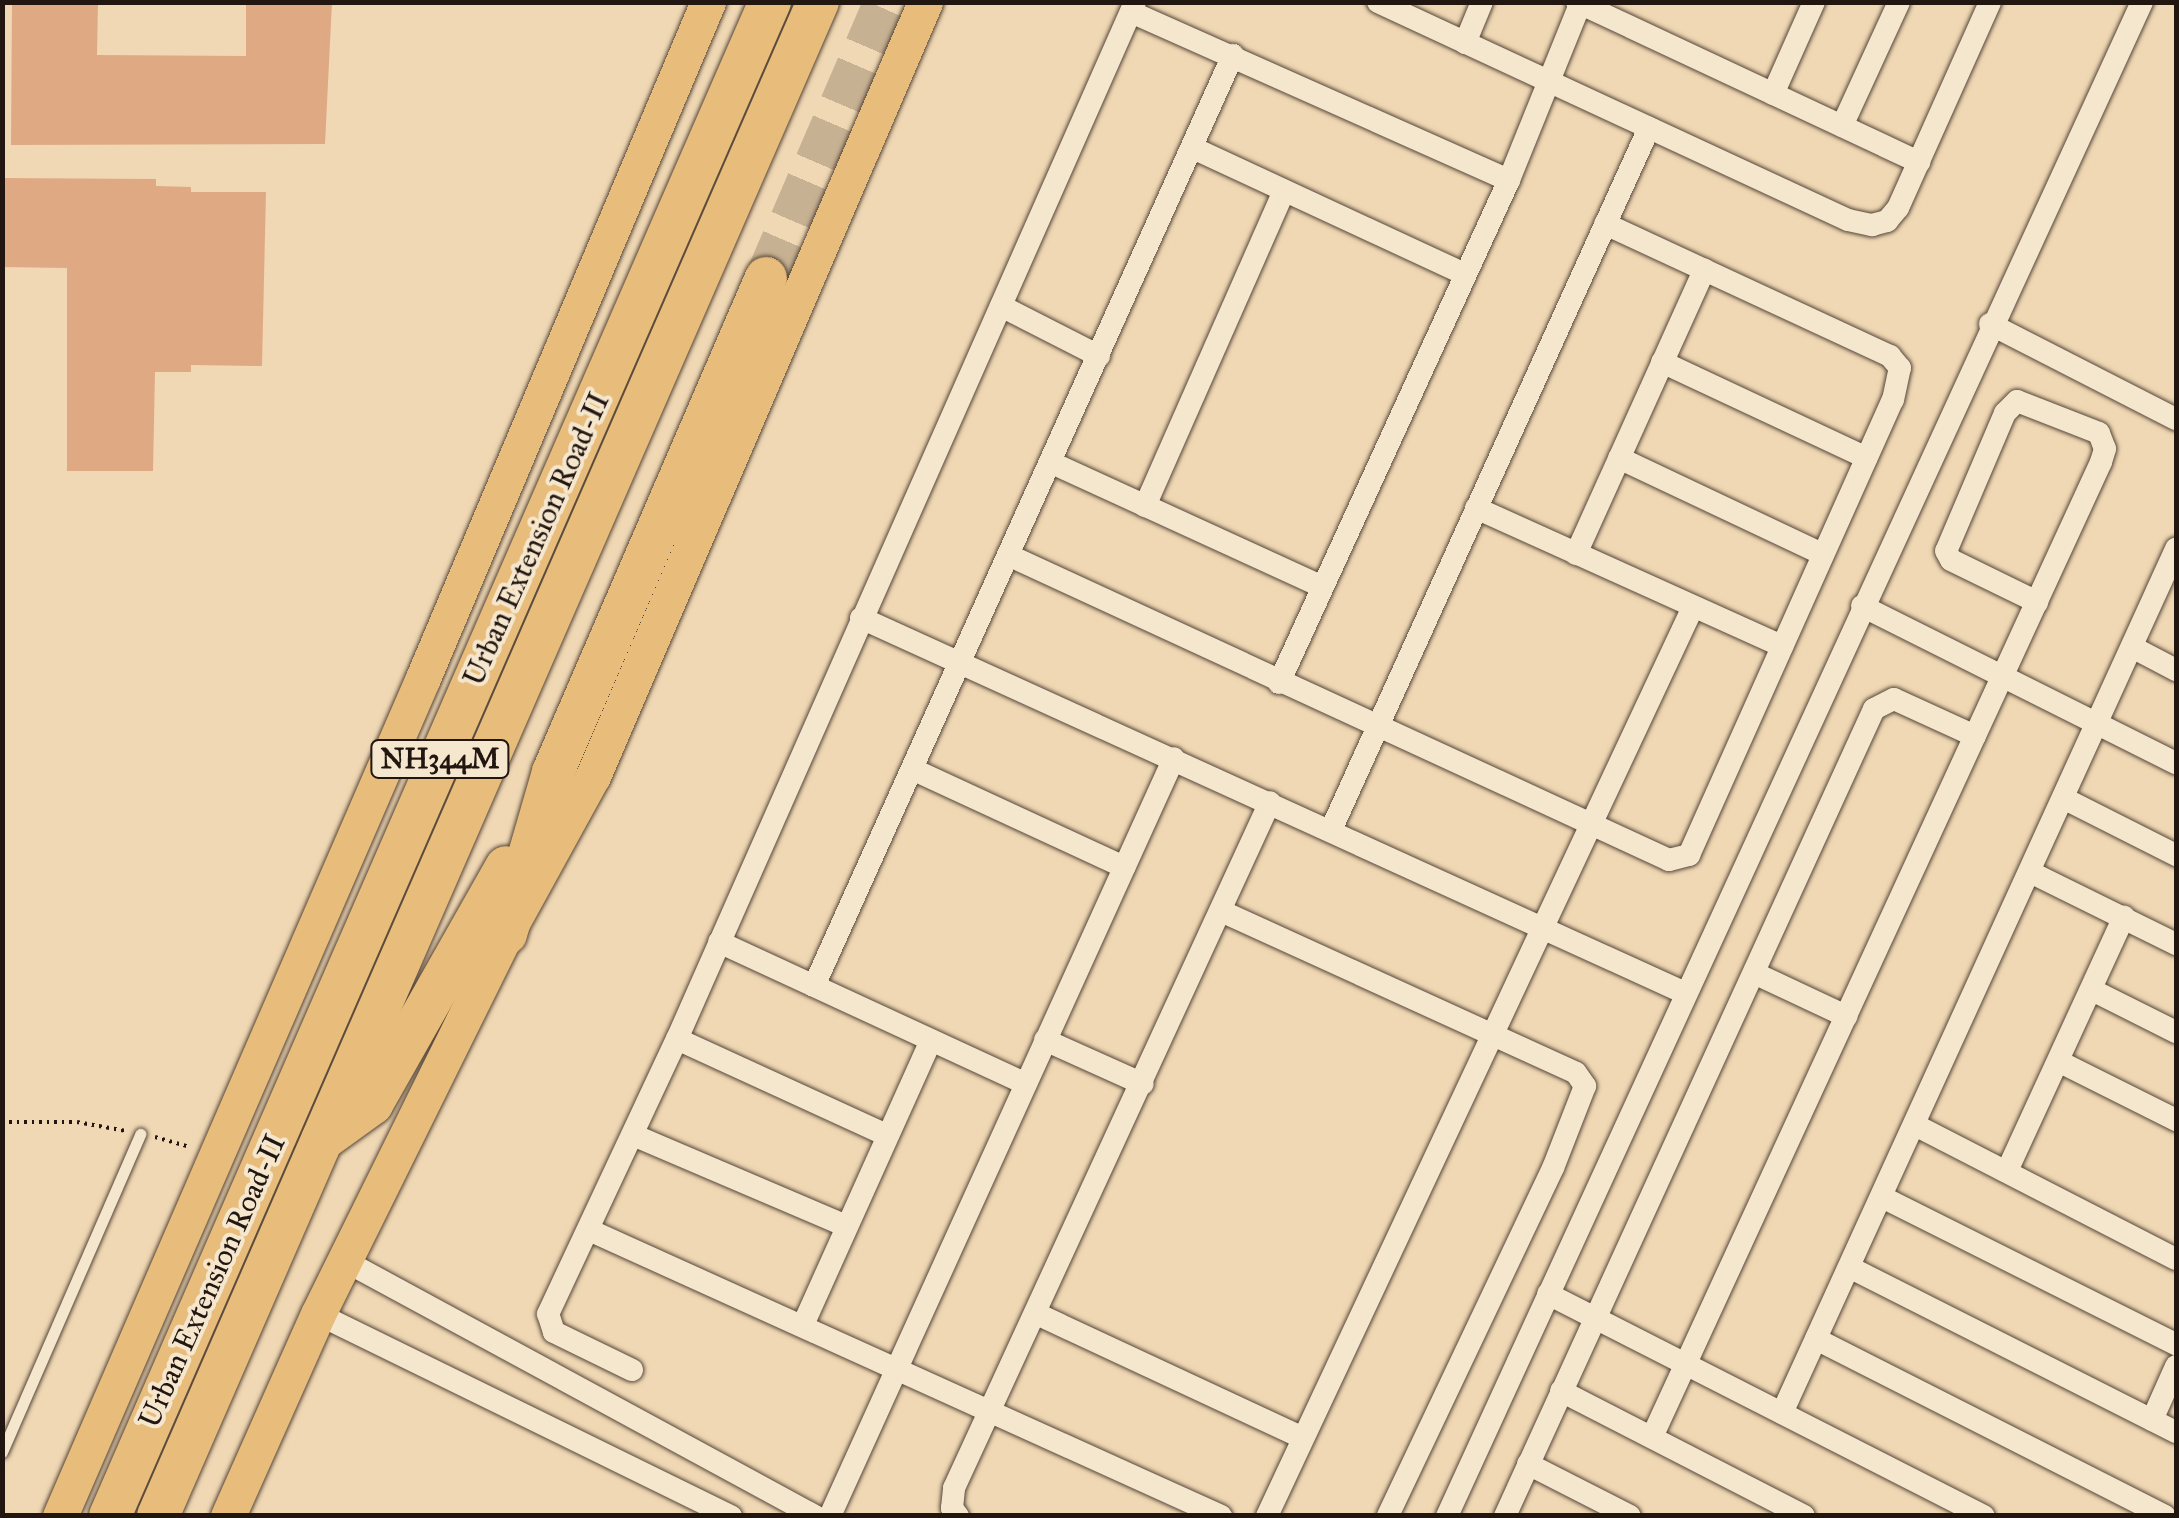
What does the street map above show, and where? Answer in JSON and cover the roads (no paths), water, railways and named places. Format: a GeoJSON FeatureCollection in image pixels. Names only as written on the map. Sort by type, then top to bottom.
{"type":"FeatureCollection","features":[{"type":"Feature","properties":{"kind":"highway","name":"Urban Extension Road-II"},"geometry":{"type":"LineString","coordinates":[[110,1516],[770,2]]}},
{"type":"Feature","properties":{"kind":"highway","name":"Urban Extension Road-II"},"geometry":{"type":"LineString","coordinates":[[158,1516],[818,2]]}},
{"type":"Feature","properties":{"kind":"highway"},"geometry":{"type":"LineString","coordinates":[[320,1142],[372,1104],[484,911],[552,772],[766,278]]}},
{"type":"Feature","properties":{"kind":"highway"},"geometry":{"type":"LineString","coordinates":[[506,934],[552,772]]}},
{"type":"Feature","properties":{"kind":"main road"},"geometry":{"type":"LineString","coordinates":[[60,1516],[217,1157],[708,2]]}},
{"type":"Feature","properties":{"kind":"main road"},"geometry":{"type":"LineString","coordinates":[[228,1516],[318,1314],[506,934],[592,776],[926,2]]}},
{"type":"Feature","properties":{"kind":"street"},"geometry":{"type":"LineString","coordinates":[[1378,2],[1848,220],[1872,225],[1887,221],[1898,208],[1990,2]]}},
{"type":"Feature","properties":{"kind":"street"},"geometry":{"type":"LineString","coordinates":[[1464,42],[1482,2]]}},
{"type":"Feature","properties":{"kind":"street"},"geometry":{"type":"LineString","coordinates":[[1773,94],[1814,2]]}},
{"type":"Feature","properties":{"kind":"street"},"geometry":{"type":"LineString","coordinates":[[1842,126],[1899,2]]}},
{"type":"Feature","properties":{"kind":"street"},"geometry":{"type":"LineString","coordinates":[[1447,1516],[1990,324],[2142,2]]}},
{"type":"Feature","properties":{"kind":"street"},"geometry":{"type":"LineString","coordinates":[[1279,683],[1508,180],[1580,3],[1919,162]]}},
{"type":"Feature","properties":{"kind":"street"},"geometry":{"type":"LineString","coordinates":[[632,1370],[554,1332],[548,1314],[677,1039],[1133,7],[1508,180]]}},
{"type":"Feature","properties":{"kind":"street"},"geometry":{"type":"LineString","coordinates":[[814,986],[1233,55]]}},
{"type":"Feature","properties":{"kind":"street"},"geometry":{"type":"LineString","coordinates":[[1331,830],[1649,128]]}},
{"type":"Feature","properties":{"kind":"street"},"geometry":{"type":"LineString","coordinates":[[1193,148],[1465,274]]}},
{"type":"Feature","properties":{"kind":"street"},"geometry":{"type":"LineString","coordinates":[[1146,506],[1284,192]]}},
{"type":"Feature","properties":{"kind":"street"},"geometry":{"type":"LineString","coordinates":[[1008,555],[1669,860],[1689,855],[1900,384],[1900,368],[1890,356],[1605,224]]}},
{"type":"Feature","properties":{"kind":"street"},"geometry":{"type":"LineString","coordinates":[[1576,554],[1704,270]]}},
{"type":"Feature","properties":{"kind":"street"},"geometry":{"type":"LineString","coordinates":[[1001,306],[1098,356]]}},
{"type":"Feature","properties":{"kind":"street"},"geometry":{"type":"LineString","coordinates":[[1990,324],[2176,419]]}},
{"type":"Feature","properties":{"kind":"street"},"geometry":{"type":"LineString","coordinates":[[1662,362],[1867,458]]}},
{"type":"Feature","properties":{"kind":"street"},"geometry":{"type":"LineString","coordinates":[[1652,1437],[2037,602],[2106,448],[2099,433],[2017,401],[2004,413],[1946,551],[1951,560],[2037,602]]}},
{"type":"Feature","properties":{"kind":"street"},"geometry":{"type":"LineString","coordinates":[[1619,458],[1822,554]]}},
{"type":"Feature","properties":{"kind":"street"},"geometry":{"type":"LineString","coordinates":[[1050,462],[1320,586]]}},
{"type":"Feature","properties":{"kind":"street"},"geometry":{"type":"LineString","coordinates":[[1476,508],[1782,646]]}},
{"type":"Feature","properties":{"kind":"street"},"geometry":{"type":"LineString","coordinates":[[1782,1413],[2096,724],[2132,648],[2170,582],[2176,549]]}},
{"type":"Feature","properties":{"kind":"street"},"geometry":{"type":"LineString","coordinates":[[1862,606],[2176,764]]}},
{"type":"Feature","properties":{"kind":"street"},"geometry":{"type":"LineString","coordinates":[[1267,1516],[1693,608]]}},
{"type":"Feature","properties":{"kind":"street"},"geometry":{"type":"LineString","coordinates":[[861,618],[1685,993]]}},
{"type":"Feature","properties":{"kind":"street"},"geometry":{"type":"LineString","coordinates":[[2132,648],[2176,670]]}},
{"type":"Feature","properties":{"kind":"street"},"geometry":{"type":"LineString","coordinates":[[1505,1516],[1874,709],[1894,700],[1974,736]]}},
{"type":"Feature","properties":{"kind":"street"},"geometry":{"type":"LineString","coordinates":[[830,1516],[1174,758]]}},
{"type":"Feature","properties":{"kind":"street"},"geometry":{"type":"LineString","coordinates":[[912,769],[1124,867]]}},
{"type":"Feature","properties":{"kind":"street"},"geometry":{"type":"LineString","coordinates":[[2063,798],[2176,855]]}},
{"type":"Feature","properties":{"kind":"street"},"geometry":{"type":"LineString","coordinates":[[958,1516],[952,1508],[954,1488],[1038,1314],[1270,802]]}},
{"type":"Feature","properties":{"kind":"street"},"geometry":{"type":"LineString","coordinates":[[2030,872],[2176,944]]}},
{"type":"Feature","properties":{"kind":"street"},"geometry":{"type":"LineString","coordinates":[[1221,911],[1583,1079],[1583,1097],[1388,1516]]}},
{"type":"Feature","properties":{"kind":"street"},"geometry":{"type":"LineString","coordinates":[[2007,1172],[2124,917]]}},
{"type":"Feature","properties":{"kind":"street"},"geometry":{"type":"LineString","coordinates":[[719,942],[1026,1084]]}},
{"type":"Feature","properties":{"kind":"street"},"geometry":{"type":"LineString","coordinates":[[1754,972],[1846,1016]]}},
{"type":"Feature","properties":{"kind":"street"},"geometry":{"type":"LineString","coordinates":[[2092,990],[2176,1032]]}},
{"type":"Feature","properties":{"kind":"street"},"geometry":{"type":"LineString","coordinates":[[677,1039],[887,1135]]}},
{"type":"Feature","properties":{"kind":"street"},"geometry":{"type":"LineString","coordinates":[[803,1326],[931,1040]]}},
{"type":"Feature","properties":{"kind":"street"},"geometry":{"type":"LineString","coordinates":[[1045,1040],[1143,1084]]}},
{"type":"Feature","properties":{"kind":"street"},"geometry":{"type":"LineString","coordinates":[[2060,1062],[2176,1120]]}},
{"type":"Feature","properties":{"kind":"street"},"geometry":{"type":"LineString","coordinates":[[1915,1124],[2176,1258]]}},
{"type":"Feature","properties":{"kind":"street"},"geometry":{"type":"LineString","coordinates":[[633,1135],[846,1226]]}},
{"type":"Feature","properties":{"kind":"street"},"geometry":{"type":"LineString","coordinates":[[1882,1197],[2176,1344]]}},
{"type":"Feature","properties":{"kind":"street"},"geometry":{"type":"LineString","coordinates":[[589,1230],[1221,1516]]}},
{"type":"Feature","properties":{"kind":"street"},"geometry":{"type":"LineString","coordinates":[[345,1261],[815,1516]]}},
{"type":"Feature","properties":{"kind":"street"},"geometry":{"type":"LineString","coordinates":[[1849,1267],[2176,1432]]}},
{"type":"Feature","properties":{"kind":"street"},"geometry":{"type":"LineString","coordinates":[[1548,1294],[1984,1516]]}},
{"type":"Feature","properties":{"kind":"street"},"geometry":{"type":"LineString","coordinates":[[318,1314],[732,1516]]}},
{"type":"Feature","properties":{"kind":"street"},"geometry":{"type":"LineString","coordinates":[[1038,1314],[1304,1438]]}},
{"type":"Feature","properties":{"kind":"street"},"geometry":{"type":"LineString","coordinates":[[1816,1339],[2164,1516]]}},
{"type":"Feature","properties":{"kind":"street"},"geometry":{"type":"LineString","coordinates":[[2152,1420],[2176,1366]]}},
{"type":"Feature","properties":{"kind":"street"},"geometry":{"type":"LineString","coordinates":[[1561,1391],[1804,1516]]}},
{"type":"Feature","properties":{"kind":"street"},"geometry":{"type":"LineString","coordinates":[[1528,1464],[1630,1516]]}},
{"type":"Feature","properties":{"kind":"lane"},"geometry":{"type":"LineString","coordinates":[[2,1452],[140,1134]]}},
{"type":"Feature","properties":{"kind":"tunnel"},"geometry":{"type":"LineString","coordinates":[[766,278],[885,2]]}}]}
